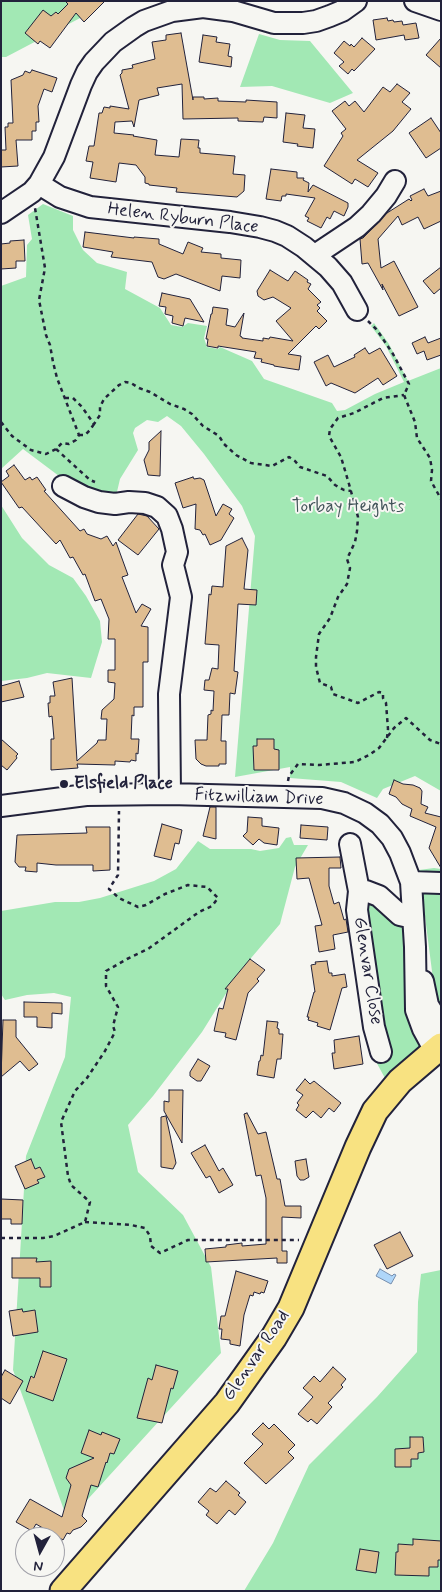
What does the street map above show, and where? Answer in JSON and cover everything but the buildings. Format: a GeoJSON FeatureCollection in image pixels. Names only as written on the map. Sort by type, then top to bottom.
{"type":"FeatureCollection","features":[{"type":"Feature","properties":{"kind":"main road","name":"Glenvar Road"},"geometry":{"type":"LineString","coordinates":[[63,1591],[227,1403],[274,1337],[291,1308],[358,1147],[375,1111],[400,1081],[439,1041]]}},
{"type":"Feature","properties":{"kind":"street"},"geometry":{"type":"LineString","coordinates":[[1,213],[35,188],[54,157],[81,85],[94,62],[112,42],[144,21],[172,10],[203,7],[233,11],[274,23],[303,23],[330,16],[356,1]]}},
{"type":"Feature","properties":{"kind":"street"},"geometry":{"type":"LineString","coordinates":[[415,1],[441,10]]}},
{"type":"Feature","properties":{"kind":"street"},"geometry":{"type":"LineString","coordinates":[[315,255],[357,227],[386,196],[395,181]]}},
{"type":"Feature","properties":{"kind":"street","name":"Helen Ryburn Place"},"geometry":{"type":"LineString","coordinates":[[35,188],[90,207],[260,227],[287,236],[315,255],[328,267],[342,283],[357,310]]}},
{"type":"Feature","properties":{"kind":"street"},"geometry":{"type":"LineString","coordinates":[[63,486],[84,497],[99,502],[115,504],[129,502],[145,503],[157,507],[167,516],[172,529],[177,552],[173,566],[181,597],[169,694],[170,794]]}},
{"type":"Feature","properties":{"kind":"street","name":"Fitzwilliam Drive"},"geometry":{"type":"LineString","coordinates":[[1,806],[86,795],[170,794],[322,798],[344,803],[380,824],[392,838],[400,853],[411,882],[416,1010],[423,1030],[439,1041]]}},
{"type":"Feature","properties":{"kind":"street","name":"Glenvar Close"},"geometry":{"type":"LineString","coordinates":[[350,844],[359,891],[357,910],[374,1027],[381,1052]]}},
{"type":"Feature","properties":{"kind":"street"},"geometry":{"type":"LineString","coordinates":[[411,882],[441,883]]}},
{"type":"Feature","properties":{"kind":"street","name":"Glenvar Close"},"geometry":{"type":"LineString","coordinates":[[359,891],[366,891],[379,896],[400,915],[413,918]]}},
{"type":"Feature","properties":{"kind":"path"},"geometry":{"type":"LineString","coordinates":[[35,188],[45,268],[39,300],[52,362],[79,435]]}},
{"type":"Feature","properties":{"kind":"path"},"geometry":{"type":"LineString","coordinates":[[357,310],[377,330],[393,354],[409,384],[404,394],[415,422],[418,438],[430,458],[431,481],[441,499]]}},
{"type":"Feature","properties":{"kind":"path"},"geometry":{"type":"LineString","coordinates":[[79,435],[85,435],[90,430],[100,415],[100,407],[104,399],[119,385],[126,382],[131,383],[192,414],[203,426],[219,436],[224,444],[236,455],[251,463],[272,466],[289,457],[300,467],[327,476],[335,485],[344,490],[351,491]]}},
{"type":"Feature","properties":{"kind":"path"},"geometry":{"type":"LineString","coordinates":[[387,738],[386,703],[383,694],[379,692],[358,703],[333,694],[331,687],[320,683],[316,667],[316,657],[319,634],[330,618],[338,597],[347,584],[350,568],[347,559],[355,542],[358,517],[341,457],[329,436],[330,429],[338,418],[383,398],[404,394]]}},
{"type":"Feature","properties":{"kind":"path"},"geometry":{"type":"LineString","coordinates":[[65,398],[73,398],[94,424]]}},
{"type":"Feature","properties":{"kind":"path"},"geometry":{"type":"LineString","coordinates":[[1,422],[12,436],[31,450],[46,454],[56,449],[62,443],[69,444],[76,440],[79,435]]}},
{"type":"Feature","properties":{"kind":"path"},"geometry":{"type":"LineString","coordinates":[[56,449],[90,480],[98,483]]}},
{"type":"Feature","properties":{"kind":"path"},"geometry":{"type":"LineString","coordinates":[[288,783],[298,764],[319,765],[355,762],[379,748],[394,728],[406,718],[430,740],[441,744]]}},
{"type":"Feature","properties":{"kind":"path"},"geometry":{"type":"LineString","coordinates":[[85,1222],[90,1202],[71,1186],[61,1122],[75,1091],[87,1078],[115,1032],[113,1026],[118,1007],[106,986],[106,971],[148,949],[199,912],[212,906],[218,898],[207,887],[188,885],[138,907],[120,898],[109,889],[118,875],[120,826]]}},
{"type":"Feature","properties":{"kind":"path"},"geometry":{"type":"LineString","coordinates":[[1,1238],[34,1239],[54,1236],[85,1222],[131,1225],[145,1228],[150,1236],[151,1246],[160,1253],[188,1240],[320,1240]]}},
{"type":"Feature","properties":{"kind":"green space"},"geometry":{"type":"Polygon","coordinates":[[[1,1],[87,1],[84,16],[6,57],[1,57],[1,1]]]}},
{"type":"Feature","properties":{"kind":"green space"},"geometry":{"type":"Polygon","coordinates":[[[259,34],[280,40],[310,41],[353,93],[330,103],[272,86],[240,87],[259,34]]]}},
{"type":"Feature","properties":{"kind":"green space","name":"Torbay Heights"},"geometry":{"type":"Polygon","coordinates":[[[43,204],[73,216],[73,230],[83,250],[97,263],[127,272],[125,289],[160,308],[171,325],[182,327],[188,323],[207,326],[204,338],[207,347],[218,349],[220,347],[252,361],[264,379],[332,403],[337,411],[345,410],[375,394],[404,382],[386,346],[371,326],[374,323],[389,344],[408,381],[441,368],[441,791],[415,776],[383,789],[377,798],[341,782],[290,778],[290,767],[235,777],[255,536],[242,506],[181,426],[167,416],[158,422],[147,420],[135,428],[133,433],[138,450],[120,479],[116,496],[112,497],[99,490],[78,488],[23,449],[1,469],[1,286],[26,277],[27,245],[32,239],[28,215],[43,204]]]}},
{"type":"Feature","properties":{"kind":"green space"},"geometry":{"type":"Polygon","coordinates":[[[1,505],[22,538],[49,565],[73,578],[100,621],[102,642],[91,678],[47,673],[1,681],[1,505]]]}},
{"type":"Feature","properties":{"kind":"green space"},"geometry":{"type":"Polygon","coordinates":[[[291,837],[294,845],[308,845],[295,867],[280,924],[240,971],[202,1032],[153,1096],[128,1125],[138,1172],[183,1215],[211,1267],[221,1353],[68,1521],[13,1370],[26,1156],[65,1057],[71,997],[54,993],[27,995],[5,1000],[1,994],[1,911],[55,902],[79,902],[100,898],[154,881],[176,869],[198,841],[210,849],[251,849],[260,851],[279,848],[286,838],[291,837]]]}},
{"type":"Feature","properties":{"kind":"green space"},"geometry":{"type":"Polygon","coordinates":[[[441,869],[441,1013],[433,979],[419,870],[441,869]]]}},
{"type":"Feature","properties":{"kind":"green space"},"geometry":{"type":"Polygon","coordinates":[[[362,897],[402,921],[411,988],[424,1042],[386,1080],[374,1058],[362,897]]]}},
{"type":"Feature","properties":{"kind":"green space"},"geometry":{"type":"Polygon","coordinates":[[[441,1270],[441,1591],[244,1591],[273,1543],[309,1465],[377,1397],[417,1352],[418,1302],[421,1274],[441,1270]]]}},
{"type":"Feature","properties":{"kind":"water"},"geometry":{"type":"Polygon","coordinates":[[[380,1269],[392,1276],[396,1275],[391,1284],[376,1276],[380,1269]]]}},
{"type":"Feature","properties":{"kind":"place","name":"Elsfield Place"},"geometry":{"type":"Point","coordinates":[64,784]}}]}
